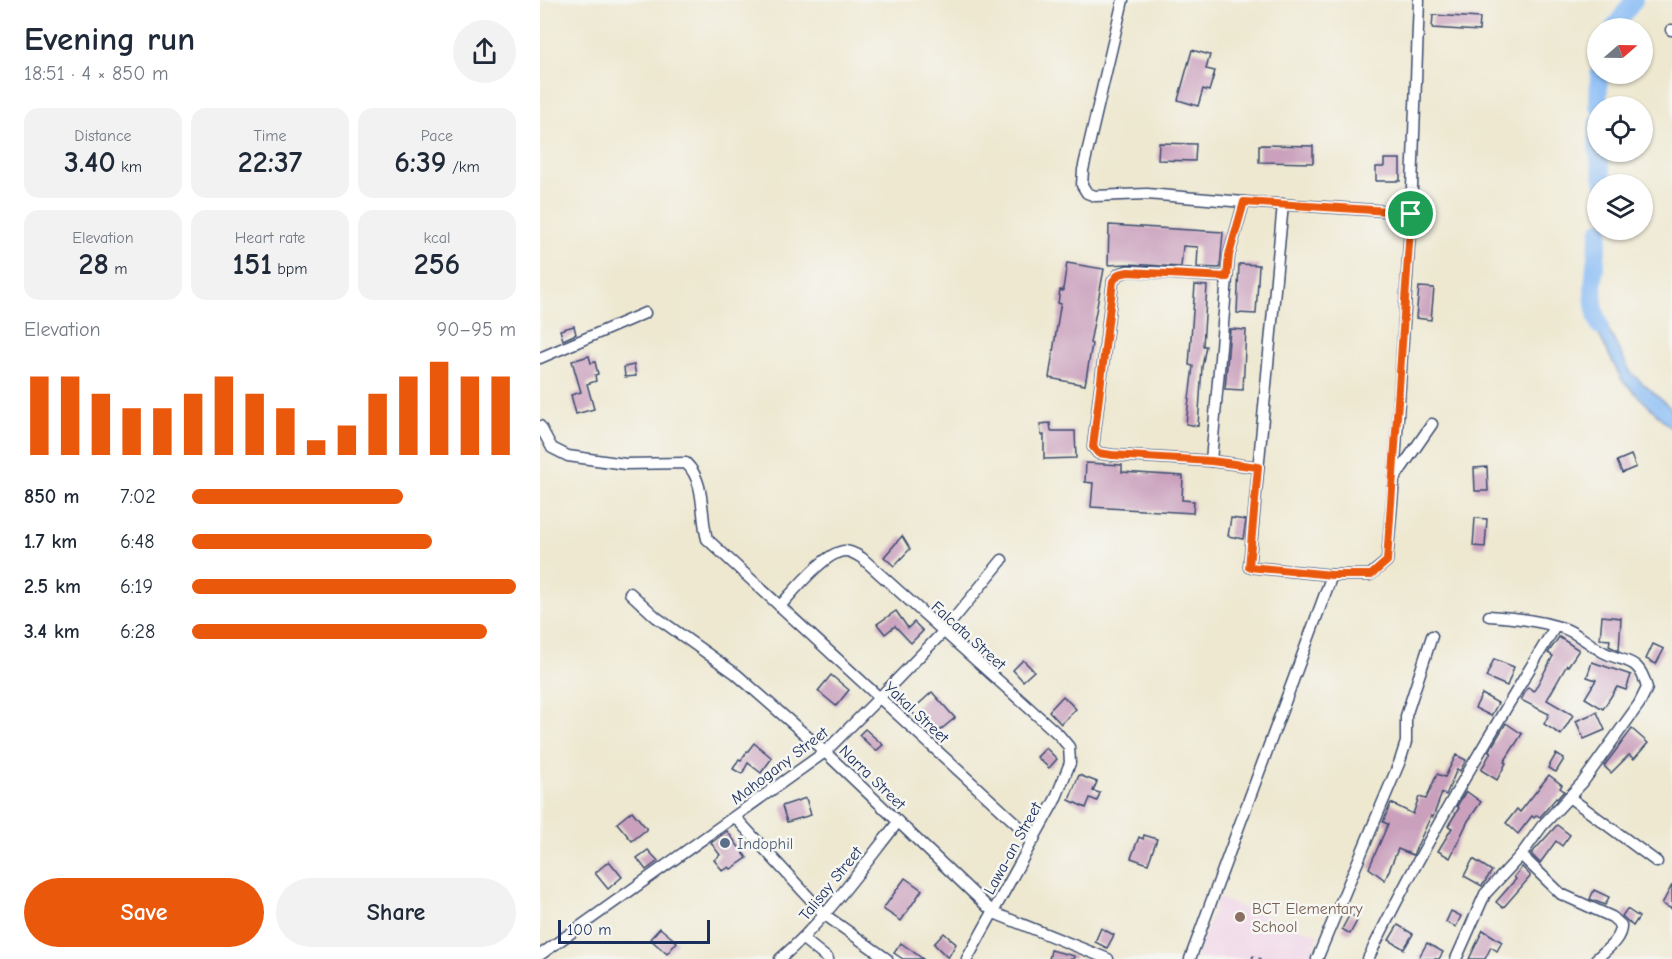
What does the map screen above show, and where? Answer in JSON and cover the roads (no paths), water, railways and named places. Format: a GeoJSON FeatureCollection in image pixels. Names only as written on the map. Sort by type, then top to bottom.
{"type":"FeatureCollection","features":[{"type":"Feature","properties":{"kind":"street"},"geometry":{"type":"LineString","coordinates":[[1123,0],[1083,170],[1082,185],[1087,193],[1095,196],[1147,194],[1411,214]]}},
{"type":"Feature","properties":{"kind":"street"},"geometry":{"type":"LineString","coordinates":[[1283,204],[1249,567],[1332,575],[1371,575],[1387,561],[1394,478],[1411,214],[1419,0]]}},
{"type":"Feature","properties":{"kind":"street"},"geometry":{"type":"LineString","coordinates":[[1211,461],[1229,255],[1244,202]]}},
{"type":"Feature","properties":{"kind":"street"},"geometry":{"type":"LineString","coordinates":[[1227,277],[1128,272],[1119,274],[1113,281],[1093,447],[1098,453],[1112,455],[1211,461],[1258,467]]}},
{"type":"Feature","properties":{"kind":"street"},"geometry":{"type":"LineString","coordinates":[[540,358],[645,313]]}},
{"type":"Feature","properties":{"kind":"street"},"geometry":{"type":"LineString","coordinates":[[1394,478],[1432,424]]}},
{"type":"Feature","properties":{"kind":"street","name":"Yakal Street"},"geometry":{"type":"LineString","coordinates":[[540,426],[552,448],[568,456],[625,464],[686,464],[693,471],[698,482],[707,539],[1034,840]]}},
{"type":"Feature","properties":{"kind":"street","name":"Falcata Street"},"geometry":{"type":"LineString","coordinates":[[780,606],[823,562],[838,552],[852,552],[862,558],[1059,735],[1069,747]]}},
{"type":"Feature","properties":{"kind":"street","name":"Mahogany Street"},"geometry":{"type":"LineString","coordinates":[[540,955],[825,752],[943,632],[1002,560]]}},
{"type":"Feature","properties":{"kind":"street"},"geometry":{"type":"LineString","coordinates":[[1191,955],[1332,575]]}},
{"type":"Feature","properties":{"kind":"street","name":"Narra Street"},"geometry":{"type":"LineString","coordinates":[[630,593],[656,617],[736,674],[825,752],[994,912],[1108,959]]}},
{"type":"Feature","properties":{"kind":"street"},"geometry":{"type":"LineString","coordinates":[[1456,959],[1485,894],[1521,855],[1542,826],[1590,772],[1639,704],[1647,688],[1644,675],[1634,663],[1606,653],[1564,628],[1530,619],[1489,616]]}},
{"type":"Feature","properties":{"kind":"street"},"geometry":{"type":"LineString","coordinates":[[1368,959],[1399,893],[1435,827],[1555,627]]}},
{"type":"Feature","properties":{"kind":"street"},"geometry":{"type":"LineString","coordinates":[[1317,959],[1400,761],[1406,742],[1406,716],[1432,636]]}},
{"type":"Feature","properties":{"kind":"street","name":"Lawa-an Street"},"geometry":{"type":"LineString","coordinates":[[967,959],[1055,800],[1070,763],[1069,747]]}},
{"type":"Feature","properties":{"kind":"street"},"geometry":{"type":"LineString","coordinates":[[1569,797],[1657,862]]}},
{"type":"Feature","properties":{"kind":"street"},"geometry":{"type":"LineString","coordinates":[[735,817],[825,915],[887,959]]}},
{"type":"Feature","properties":{"kind":"street","name":"Talisay Street"},"geometry":{"type":"LineString","coordinates":[[780,959],[804,939],[825,915],[898,822]]}},
{"type":"Feature","properties":{"kind":"street"},"geometry":{"type":"LineString","coordinates":[[1521,855],[1561,894],[1612,917],[1621,925],[1622,930],[1619,937],[1596,959]]}},
{"type":"Feature","properties":{"kind":"street"},"geometry":{"type":"LineString","coordinates":[[804,939],[828,959]]}},
{"type":"Feature","properties":{"kind":"water"},"geometry":{"type":"Polygon","coordinates":[[[1595,304],[1631,373],[1672,409],[1672,429],[1622,380],[1595,327],[1595,304]]]}},
{"type":"Feature","properties":{"kind":"waterway"},"geometry":{"type":"LineString","coordinates":[[1621,18],[1634,0]]}},
{"type":"Feature","properties":{"kind":"waterway"},"geometry":{"type":"LineString","coordinates":[[1598,96],[1599,84]]}},
{"type":"Feature","properties":{"kind":"waterway"},"geometry":{"type":"LineString","coordinates":[[1600,162],[1602,174]]}},
{"type":"Feature","properties":{"kind":"waterway"},"geometry":{"type":"LineString","coordinates":[[1599,240],[1593,291],[1600,326]]}},
{"type":"Feature","properties":{"kind":"place","name":"Indophil"},"geometry":{"type":"Point","coordinates":[725,843]}},
{"type":"Feature","properties":{"kind":"place","name":"BCT Elementary School"},"geometry":{"type":"Point","coordinates":[1240,917]}}]}
